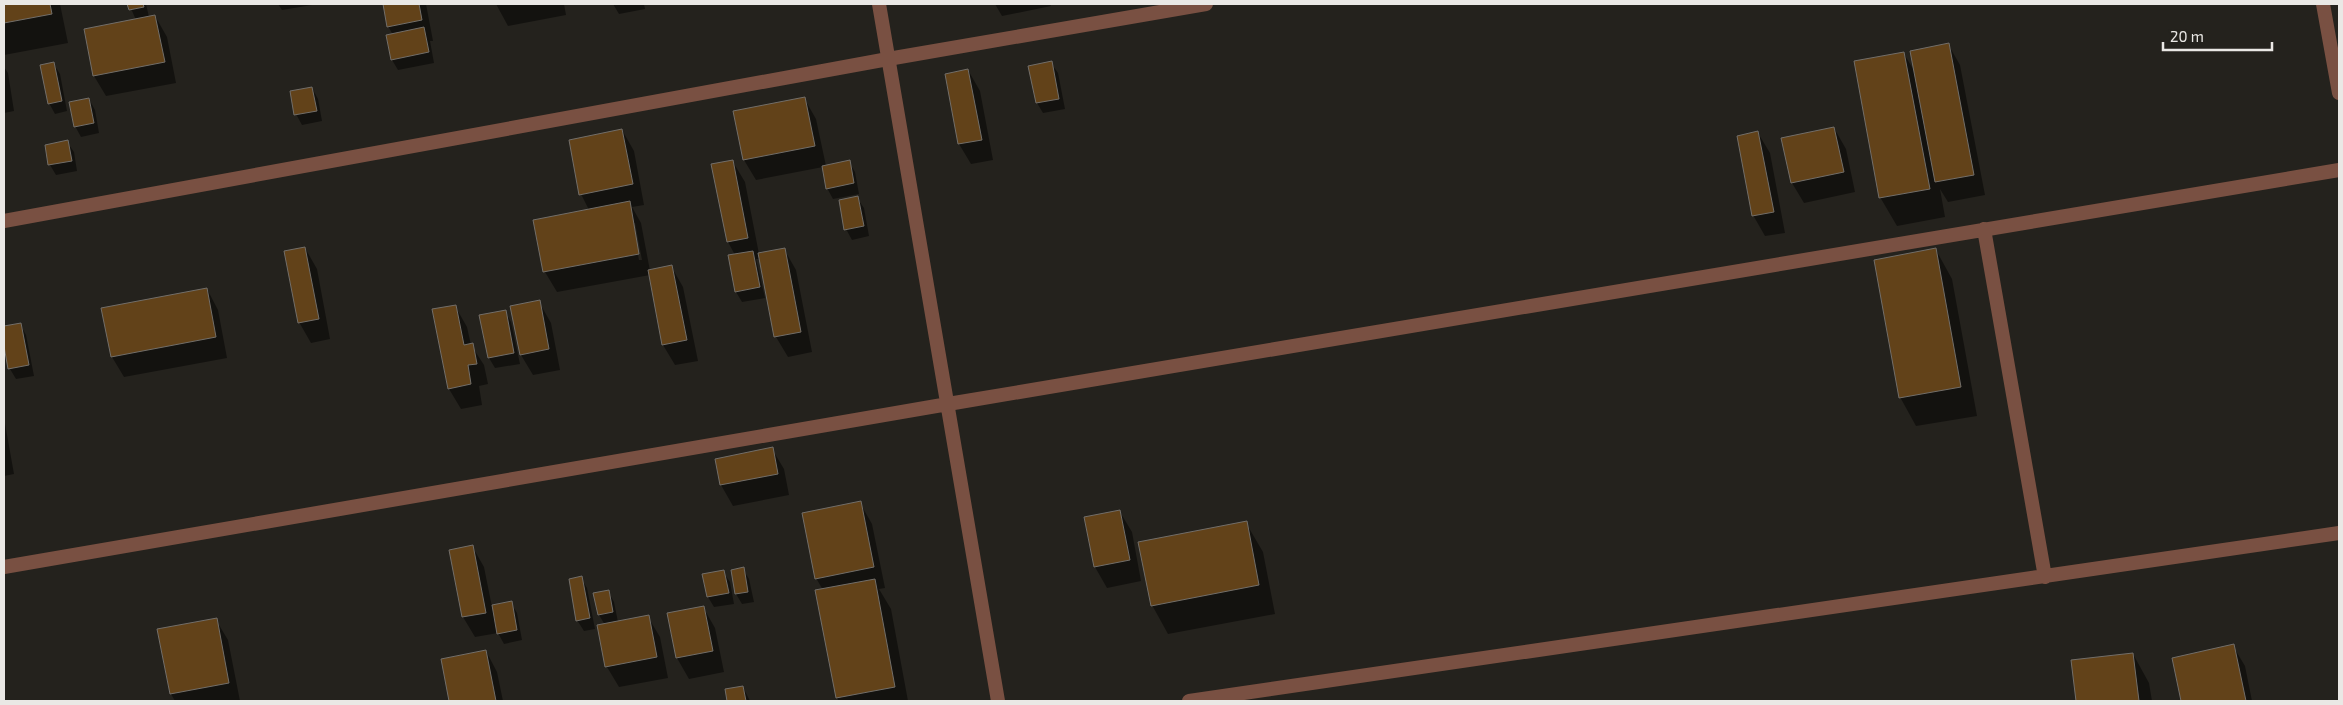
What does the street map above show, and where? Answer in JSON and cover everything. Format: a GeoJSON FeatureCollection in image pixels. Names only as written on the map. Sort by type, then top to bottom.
{"type":"FeatureCollection","features":[{"type":"Feature","properties":{"kind":"street"},"geometry":{"type":"LineString","coordinates":[[879,4],[998,701]]}},
{"type":"Feature","properties":{"kind":"street"},"geometry":{"type":"LineString","coordinates":[[4,221],[888,59],[1206,4]]}},
{"type":"Feature","properties":{"kind":"street"},"geometry":{"type":"LineString","coordinates":[[2323,4],[2339,93]]}},
{"type":"Feature","properties":{"kind":"street"},"geometry":{"type":"LineString","coordinates":[[4,567],[948,404],[2339,170]]}},
{"type":"Feature","properties":{"kind":"street"},"geometry":{"type":"LineString","coordinates":[[1984,229],[2045,577]]}},
{"type":"Feature","properties":{"kind":"street"},"geometry":{"type":"LineString","coordinates":[[1189,701],[2339,533]]}},
{"type":"Feature","properties":{"kind":"building"},"geometry":{"type":"Polygon","coordinates":[[[4,4],[50,4],[52,14],[4,23],[4,4]]]}},
{"type":"Feature","properties":{"kind":"building"},"geometry":{"type":"Polygon","coordinates":[[[127,4],[143,4],[144,7],[129,10],[127,4]]]}},
{"type":"Feature","properties":{"kind":"building"},"geometry":{"type":"Polygon","coordinates":[[[383,4],[419,4],[422,20],[387,27],[383,4]]]}},
{"type":"Feature","properties":{"kind":"building"},"geometry":{"type":"Polygon","coordinates":[[[155,15],[165,62],[93,76],[84,29],[155,15]]]}},
{"type":"Feature","properties":{"kind":"building"},"geometry":{"type":"Polygon","coordinates":[[[424,27],[429,52],[391,60],[386,35],[424,27]]]}},
{"type":"Feature","properties":{"kind":"building"},"geometry":{"type":"Polygon","coordinates":[[[1949,43],[1974,175],[1935,182],[1910,51],[1949,43]]]}},
{"type":"Feature","properties":{"kind":"building"},"geometry":{"type":"Polygon","coordinates":[[[1904,52],[1930,189],[1879,198],[1854,61],[1904,52]]]}},
{"type":"Feature","properties":{"kind":"building"},"geometry":{"type":"Polygon","coordinates":[[[1052,61],[1059,99],[1036,103],[1028,66],[1052,61]]]}},
{"type":"Feature","properties":{"kind":"building"},"geometry":{"type":"Polygon","coordinates":[[[54,62],[62,101],[48,104],[40,65],[54,62]]]}},
{"type":"Feature","properties":{"kind":"building"},"geometry":{"type":"Polygon","coordinates":[[[968,69],[982,140],[958,144],[945,74],[968,69]]]}},
{"type":"Feature","properties":{"kind":"building"},"geometry":{"type":"Polygon","coordinates":[[[312,87],[317,111],[294,115],[290,91],[312,87]]]}},
{"type":"Feature","properties":{"kind":"building"},"geometry":{"type":"Polygon","coordinates":[[[805,97],[815,146],[743,160],[733,111],[805,97]]]}},
{"type":"Feature","properties":{"kind":"building"},"geometry":{"type":"Polygon","coordinates":[[[89,98],[94,123],[74,127],[69,102],[89,98]]]}},
{"type":"Feature","properties":{"kind":"building"},"geometry":{"type":"Polygon","coordinates":[[[1834,127],[1844,172],[1791,183],[1781,138],[1834,127]]]}},
{"type":"Feature","properties":{"kind":"building"},"geometry":{"type":"Polygon","coordinates":[[[622,129],[633,184],[579,195],[569,140],[622,129]]]}},
{"type":"Feature","properties":{"kind":"building"},"geometry":{"type":"Polygon","coordinates":[[[1758,131],[1774,212],[1752,216],[1737,136],[1758,131]]]}},
{"type":"Feature","properties":{"kind":"building"},"geometry":{"type":"Polygon","coordinates":[[[68,140],[72,161],[48,165],[45,145],[68,140]]]}},
{"type":"Feature","properties":{"kind":"building"},"geometry":{"type":"Polygon","coordinates":[[[733,160],[748,238],[727,242],[711,164],[733,160]]]}},
{"type":"Feature","properties":{"kind":"building"},"geometry":{"type":"Polygon","coordinates":[[[850,160],[854,183],[826,189],[822,166],[850,160]]]}},
{"type":"Feature","properties":{"kind":"building"},"geometry":{"type":"Polygon","coordinates":[[[858,196],[864,226],[844,230],[839,200],[858,196]]]}},
{"type":"Feature","properties":{"kind":"building"},"geometry":{"type":"Polygon","coordinates":[[[630,201],[639,254],[543,272],[533,220],[630,201]]]}},
{"type":"Feature","properties":{"kind":"building"},"geometry":{"type":"Polygon","coordinates":[[[305,247],[319,319],[298,323],[284,251],[305,247]]]}},
{"type":"Feature","properties":{"kind":"building"},"geometry":{"type":"Polygon","coordinates":[[[785,248],[801,332],[774,337],[758,253],[785,248]]]}},
{"type":"Feature","properties":{"kind":"building"},"geometry":{"type":"Polygon","coordinates":[[[1936,248],[1961,387],[1899,398],[1874,260],[1936,248]]]}},
{"type":"Feature","properties":{"kind":"building"},"geometry":{"type":"Polygon","coordinates":[[[753,251],[760,287],[735,292],[728,255],[753,251]]]}},
{"type":"Feature","properties":{"kind":"building"},"geometry":{"type":"Polygon","coordinates":[[[672,265],[687,340],[662,345],[648,270],[672,265]]]}},
{"type":"Feature","properties":{"kind":"building"},"geometry":{"type":"Polygon","coordinates":[[[207,288],[216,337],[111,357],[101,308],[207,288]]]}},
{"type":"Feature","properties":{"kind":"building"},"geometry":{"type":"Polygon","coordinates":[[[540,300],[549,349],[520,355],[510,306],[540,300]]]}},
{"type":"Feature","properties":{"kind":"building"},"geometry":{"type":"Polygon","coordinates":[[[456,305],[464,345],[473,343],[477,364],[468,365],[471,384],[448,389],[432,309],[456,305]]]}},
{"type":"Feature","properties":{"kind":"building"},"geometry":{"type":"Polygon","coordinates":[[[506,310],[514,353],[488,358],[479,315],[506,310]]]}},
{"type":"Feature","properties":{"kind":"building"},"geometry":{"type":"Polygon","coordinates":[[[21,323],[29,365],[8,369],[4,346],[4,326],[21,323]]]}},
{"type":"Feature","properties":{"kind":"building"},"geometry":{"type":"Polygon","coordinates":[[[773,447],[778,474],[720,485],[715,459],[773,447]]]}},
{"type":"Feature","properties":{"kind":"building"},"geometry":{"type":"Polygon","coordinates":[[[861,501],[874,567],[815,579],[802,513],[861,501]]]}},
{"type":"Feature","properties":{"kind":"building"},"geometry":{"type":"Polygon","coordinates":[[[1120,510],[1130,560],[1094,567],[1084,517],[1120,510]]]}},
{"type":"Feature","properties":{"kind":"building"},"geometry":{"type":"Polygon","coordinates":[[[1247,521],[1259,585],[1151,606],[1138,542],[1247,521]]]}},
{"type":"Feature","properties":{"kind":"building"},"geometry":{"type":"Polygon","coordinates":[[[473,545],[486,613],[462,617],[449,550],[473,545]]]}},
{"type":"Feature","properties":{"kind":"building"},"geometry":{"type":"Polygon","coordinates":[[[744,567],[748,592],[735,594],[731,570],[744,567]]]}},
{"type":"Feature","properties":{"kind":"building"},"geometry":{"type":"Polygon","coordinates":[[[724,570],[729,593],[707,597],[702,574],[724,570]]]}},
{"type":"Feature","properties":{"kind":"building"},"geometry":{"type":"Polygon","coordinates":[[[582,576],[590,618],[576,621],[569,579],[582,576]]]}},
{"type":"Feature","properties":{"kind":"building"},"geometry":{"type":"Polygon","coordinates":[[[875,579],[895,687],[836,698],[815,590],[875,579]]]}},
{"type":"Feature","properties":{"kind":"building"},"geometry":{"type":"Polygon","coordinates":[[[609,590],[613,612],[598,615],[593,593],[609,590]]]}},
{"type":"Feature","properties":{"kind":"building"},"geometry":{"type":"Polygon","coordinates":[[[512,601],[517,630],[497,634],[492,605],[512,601]]]}},
{"type":"Feature","properties":{"kind":"building"},"geometry":{"type":"Polygon","coordinates":[[[704,606],[713,651],[676,658],[667,613],[704,606]]]}},
{"type":"Feature","properties":{"kind":"building"},"geometry":{"type":"Polygon","coordinates":[[[649,615],[657,657],[605,667],[597,625],[649,615]]]}},
{"type":"Feature","properties":{"kind":"building"},"geometry":{"type":"Polygon","coordinates":[[[217,618],[229,683],[170,694],[157,629],[217,618]]]}},
{"type":"Feature","properties":{"kind":"building"},"geometry":{"type":"Polygon","coordinates":[[[2234,644],[2246,701],[2181,701],[2172,658],[2234,644]]]}},
{"type":"Feature","properties":{"kind":"building"},"geometry":{"type":"Polygon","coordinates":[[[486,650],[496,701],[449,701],[441,659],[486,650]]]}},
{"type":"Feature","properties":{"kind":"building"},"geometry":{"type":"Polygon","coordinates":[[[2133,653],[2139,701],[2076,701],[2071,660],[2133,653]]]}},
{"type":"Feature","properties":{"kind":"building"},"geometry":{"type":"Polygon","coordinates":[[[743,686],[746,701],[727,701],[725,689],[743,686]]]}}]}
